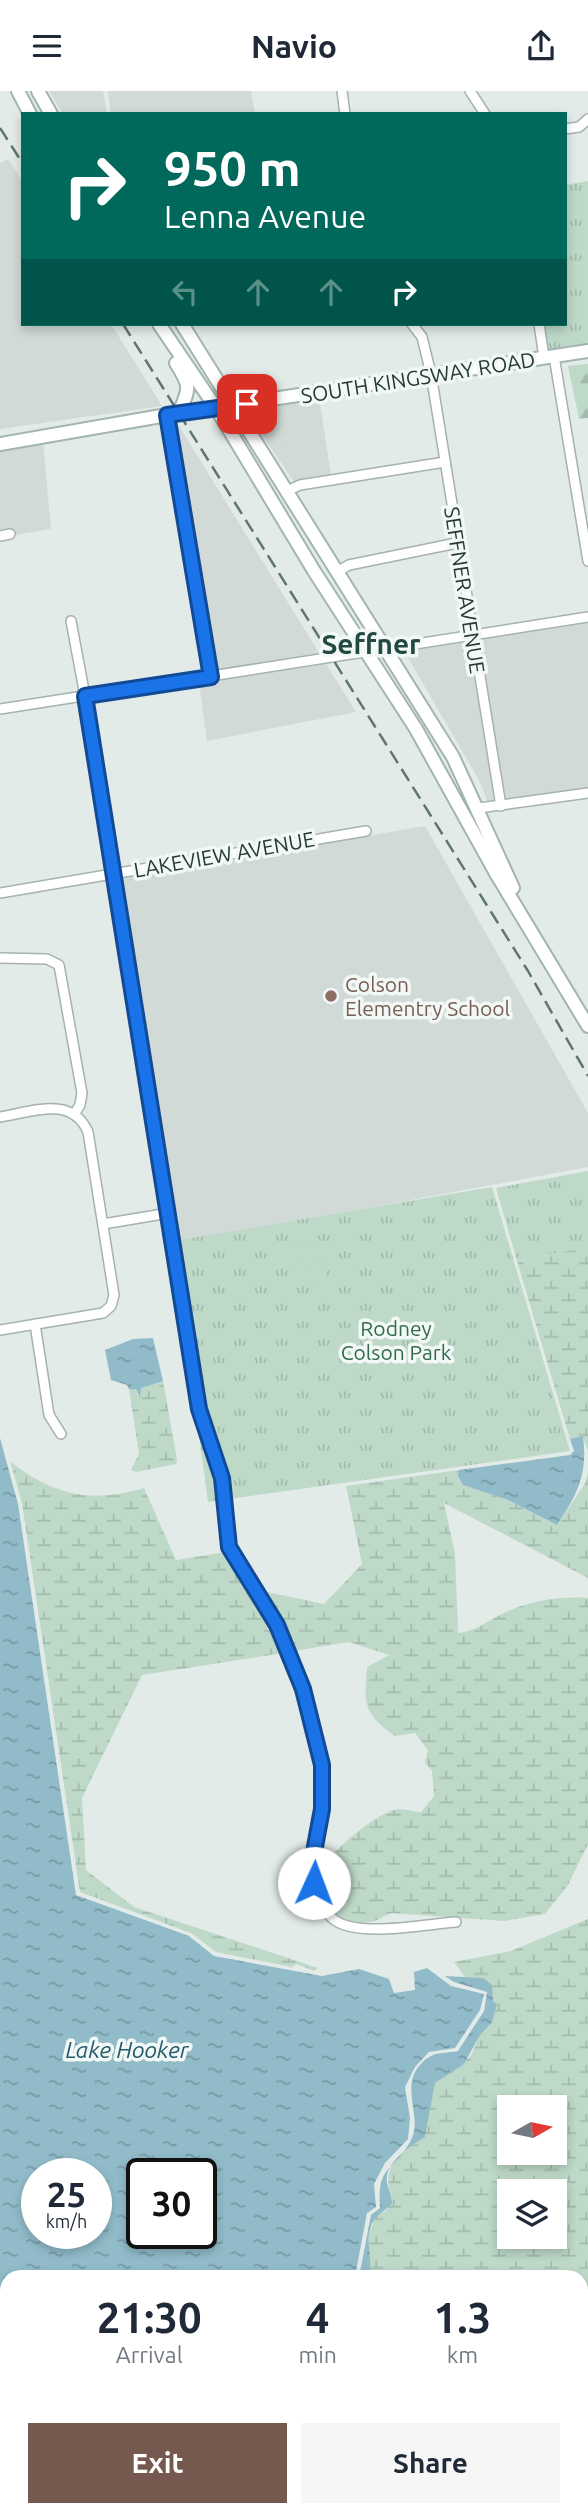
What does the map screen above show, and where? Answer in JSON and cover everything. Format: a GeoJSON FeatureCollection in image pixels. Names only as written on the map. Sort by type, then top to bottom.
{"type":"FeatureCollection","features":[{"type":"Feature","properties":{"kind":"main road"},"geometry":{"type":"LineString","coordinates":[[18,91],[29,112]]}},
{"type":"Feature","properties":{"kind":"main road"},"geometry":{"type":"LineString","coordinates":[[38,91],[50,112]]}},
{"type":"Feature","properties":{"kind":"main road"},"geometry":{"type":"LineString","coordinates":[[152,326],[188,385],[188,396],[173,414]]}},
{"type":"Feature","properties":{"kind":"main road"},"geometry":{"type":"LineString","coordinates":[[160,326],[216,408],[272,503],[416,729],[497,875],[536,935],[588,1026]]}},
{"type":"Feature","properties":{"kind":"main road"},"geometry":{"type":"LineString","coordinates":[[183,326],[453,757],[536,935]]}},
{"type":"Feature","properties":{"kind":"main road","name":"SOUTH KINGSWAY ROAD"},"geometry":{"type":"LineString","coordinates":[[0,444],[173,414],[588,351]]}},
{"type":"Feature","properties":{"kind":"street"},"geometry":{"type":"LineString","coordinates":[[342,91],[345,112]]}},
{"type":"Feature","properties":{"kind":"street"},"geometry":{"type":"LineString","coordinates":[[470,91],[484,112]]}},
{"type":"Feature","properties":{"kind":"street"},"geometry":{"type":"LineString","coordinates":[[567,129],[579,127],[588,119]]}},
{"type":"Feature","properties":{"kind":"street","name":"SEFFNER AVENUE"},"geometry":{"type":"LineString","coordinates":[[414,326],[422,337],[431,374],[501,806]]}},
{"type":"Feature","properties":{"kind":"street"},"geometry":{"type":"LineString","coordinates":[[540,326],[549,356],[588,561]]}},
{"type":"Feature","properties":{"kind":"street"},"geometry":{"type":"LineString","coordinates":[[173,414],[211,677]]}},
{"type":"Feature","properties":{"kind":"street"},"geometry":{"type":"LineString","coordinates":[[287,491],[300,485],[445,462]]}},
{"type":"Feature","properties":{"kind":"street"},"geometry":{"type":"LineString","coordinates":[[337,572],[349,565],[457,543]]}},
{"type":"Feature","properties":{"kind":"street"},"geometry":{"type":"LineString","coordinates":[[0,709],[588,617]]}},
{"type":"Feature","properties":{"kind":"street"},"geometry":{"type":"LineString","coordinates":[[71,621],[199,1409],[222,1478],[229,1547],[277,1625],[303,1689],[322,1765],[322,1809],[314,1852],[314,1883],[318,1903],[333,1920],[352,1930],[456,1922]]}},
{"type":"Feature","properties":{"kind":"street"},"geometry":{"type":"LineString","coordinates":[[479,808],[588,793]]}},
{"type":"Feature","properties":{"kind":"street","name":"LAKEVIEW AVENUE"},"geometry":{"type":"LineString","coordinates":[[0,893],[366,831]]}},
{"type":"Feature","properties":{"kind":"street"},"geometry":{"type":"LineString","coordinates":[[0,958],[47,959],[59,965],[82,1093],[75,1113]]}},
{"type":"Feature","properties":{"kind":"street"},"geometry":{"type":"LineString","coordinates":[[0,1117],[58,1108],[75,1113],[88,1132],[114,1295],[111,1306],[103,1313],[0,1330]]}},
{"type":"Feature","properties":{"kind":"street"},"geometry":{"type":"LineString","coordinates":[[103,1224],[169,1213]]}},
{"type":"Feature","properties":{"kind":"street"},"geometry":{"type":"LineString","coordinates":[[35,1324],[49,1415],[61,1434]]}},
{"type":"Feature","properties":{"kind":"shaded area"},"geometry":{"type":"Polygon","coordinates":[[[49,91],[103,91],[107,112],[62,112],[49,91]]]}},
{"type":"Feature","properties":{"kind":"shaded area"},"geometry":{"type":"Polygon","coordinates":[[[108,91],[251,91],[255,112],[111,112],[108,91]]]}},
{"type":"Feature","properties":{"kind":"shaded area"},"geometry":{"type":"Polygon","coordinates":[[[8,159],[21,179],[21,326],[112,326],[162,406],[0,429],[0,163],[8,159]]]}},
{"type":"Feature","properties":{"kind":"shaded area"},"geometry":{"type":"Polygon","coordinates":[[[319,397],[331,475],[295,483],[244,409],[319,397]]]}},
{"type":"Feature","properties":{"kind":"shaded area"},"geometry":{"type":"Polygon","coordinates":[[[174,418],[321,656],[215,672],[174,418]]]}},
{"type":"Feature","properties":{"kind":"shaded area"},"geometry":{"type":"Polygon","coordinates":[[[43,442],[51,529],[16,535],[14,529],[0,531],[0,448],[43,442]]]}},
{"type":"Feature","properties":{"kind":"shaded area"},"geometry":{"type":"Polygon","coordinates":[[[588,621],[588,789],[505,801],[478,640],[588,621]]]}},
{"type":"Feature","properties":{"kind":"shaded area"},"geometry":{"type":"Polygon","coordinates":[[[468,642],[495,802],[488,803],[479,780],[404,651],[468,642]]]}},
{"type":"Feature","properties":{"kind":"shaded area"},"geometry":{"type":"Polygon","coordinates":[[[326,664],[356,712],[207,741],[199,683],[326,664]]]}},
{"type":"Feature","properties":{"kind":"shaded area","name":"Colson Elementry School"},"geometry":{"type":"Polygon","coordinates":[[[425,826],[588,1113],[588,1167],[177,1244],[123,878],[425,826]]]}},
{"type":"Feature","properties":{"kind":"shaded area"},"geometry":{"type":"Polygon","coordinates":[[[109,879],[157,1171],[152,1172],[105,880],[109,879]]]}},
{"type":"Feature","properties":{"kind":"green space"},"geometry":{"type":"Polygon","coordinates":[[[588,181],[588,346],[548,352],[544,326],[567,326],[567,185],[588,181]]]}},
{"type":"Feature","properties":{"kind":"green space"},"geometry":{"type":"Polygon","coordinates":[[[588,364],[588,418],[579,419],[568,366],[588,364]]]}},
{"type":"Feature","properties":{"kind":"green space"},"geometry":{"type":"Polygon","coordinates":[[[588,1171],[588,1247],[517,1261],[496,1188],[588,1171]]]}},
{"type":"Feature","properties":{"kind":"green space","name":"Rodney Colson Park"},"geometry":{"type":"Polygon","coordinates":[[[492,1187],[570,1451],[208,1502],[189,1361],[169,1242],[492,1187]]]}},
{"type":"Feature","properties":{"kind":"green space"},"geometry":{"type":"Polygon","coordinates":[[[321,1241],[324,1260],[292,1265],[289,1246],[321,1241]]]}},
{"type":"Feature","properties":{"kind":"green space"},"geometry":{"type":"Polygon","coordinates":[[[588,1247],[588,1451],[583,1437],[570,1439],[517,1261],[588,1247]]]}},
{"type":"Feature","properties":{"kind":"green space"},"geometry":{"type":"Polygon","coordinates":[[[325,1262],[328,1282],[296,1287],[293,1268],[325,1262]]]}},
{"type":"Feature","properties":{"kind":"green space"},"geometry":{"type":"Polygon","coordinates":[[[163,1381],[176,1464],[136,1472],[131,1470],[139,1454],[129,1389],[136,1389],[139,1398],[140,1388],[163,1381]]]}},
{"type":"Feature","properties":{"kind":"green space"},"geometry":{"type":"Polygon","coordinates":[[[10,1461],[41,1482],[73,1493],[107,1495],[144,1488],[176,1560],[226,1552],[273,1627],[283,1653],[142,1675],[82,1798],[86,1870],[134,1907],[318,1968],[314,1971],[296,1964],[292,1967],[216,1952],[191,1933],[80,1892],[22,1503],[10,1461]]]}},
{"type":"Feature","properties":{"kind":"green space"},"geometry":{"type":"Polygon","coordinates":[[[459,1470],[458,1476],[463,1485],[508,1500],[557,1525],[586,1482],[588,1472],[588,1578],[444,1503],[455,1553],[458,1633],[476,1628],[512,1609],[533,1603],[588,1598],[588,1844],[568,1885],[545,1914],[504,1921],[391,1913],[375,1921],[353,1925],[332,1912],[322,1865],[357,1832],[379,1817],[399,1809],[421,1812],[434,1796],[432,1771],[425,1762],[428,1750],[415,1733],[395,1736],[377,1721],[368,1707],[367,1667],[389,1655],[349,1642],[293,1651],[282,1623],[262,1591],[324,1604],[362,1564],[346,1486],[459,1470]]]}},
{"type":"Feature","properties":{"kind":"green space"},"geometry":{"type":"Polygon","coordinates":[[[588,1919],[588,2270],[369,2270],[369,2234],[376,2216],[386,2211],[392,2198],[388,2177],[390,2169],[400,2155],[425,2137],[435,2083],[471,2056],[493,2001],[483,1978],[465,1977],[454,1962],[511,1951],[588,1919]]]}},
{"type":"Feature","properties":{"kind":"water"},"geometry":{"type":"Polygon","coordinates":[[[153,1338],[163,1381],[141,1388],[140,1398],[136,1389],[129,1389],[127,1385],[111,1380],[105,1350],[133,1339],[153,1338]]]}},
{"type":"Feature","properties":{"kind":"water"},"geometry":{"type":"Polygon","coordinates":[[[583,1436],[584,1462],[579,1484],[557,1525],[508,1500],[463,1485],[458,1476],[459,1470],[570,1455],[574,1451],[570,1439],[583,1436]]]}},
{"type":"Feature","properties":{"kind":"water","name":"Lake Hooker"},"geometry":{"type":"Polygon","coordinates":[[[0,1438],[18,1504],[76,1895],[189,1936],[214,1956],[322,1976],[359,1969],[389,1979],[394,1993],[415,1990],[414,1972],[427,1968],[451,1986],[484,1994],[480,2010],[455,2048],[429,2052],[415,2067],[405,2087],[410,2118],[408,2139],[385,2163],[374,2184],[376,2207],[367,2213],[356,2270],[0,2270],[0,1438]]]}},
{"type":"Feature","properties":{"kind":"water"},"geometry":{"type":"Polygon","coordinates":[[[445,1976],[483,1978],[492,1985],[493,2001],[497,2004],[492,2022],[480,2035],[464,2064],[435,2083],[425,2137],[403,2153],[414,2132],[411,2086],[414,2075],[420,2065],[431,2056],[458,2051],[484,2011],[487,1992],[454,1982],[445,1976]]]}},
{"type":"Feature","properties":{"kind":"water"},"geometry":{"type":"Polygon","coordinates":[[[390,2167],[387,2182],[392,2203],[371,2226],[370,2270],[360,2270],[371,2215],[380,2208],[383,2176],[390,2167]]]}},
{"type":"Feature","properties":{"kind":"railway"},"geometry":{"type":"LineString","coordinates":[[0,128],[21,161]]}},
{"type":"Feature","properties":{"kind":"railway"},"geometry":{"type":"LineString","coordinates":[[124,326],[528,971],[588,1076]]}},
{"type":"Feature","properties":{"kind":"place","name":"Colson Elementry School"},"geometry":{"type":"Point","coordinates":[331,996]}},
{"type":"Feature","properties":{"kind":"district","name":"Seffner"},"geometry":{"type":"Point","coordinates":[371,643]}},
{"type":"Feature","properties":{"kind":"route"},"geometry":{"type":"LineString","coordinates":[[247,404],[167,415],[211,677],[85,696],[199,1409],[222,1478],[229,1547],[277,1625],[303,1689],[322,1765],[322,1809],[314,1852],[314,1883]]}}]}
